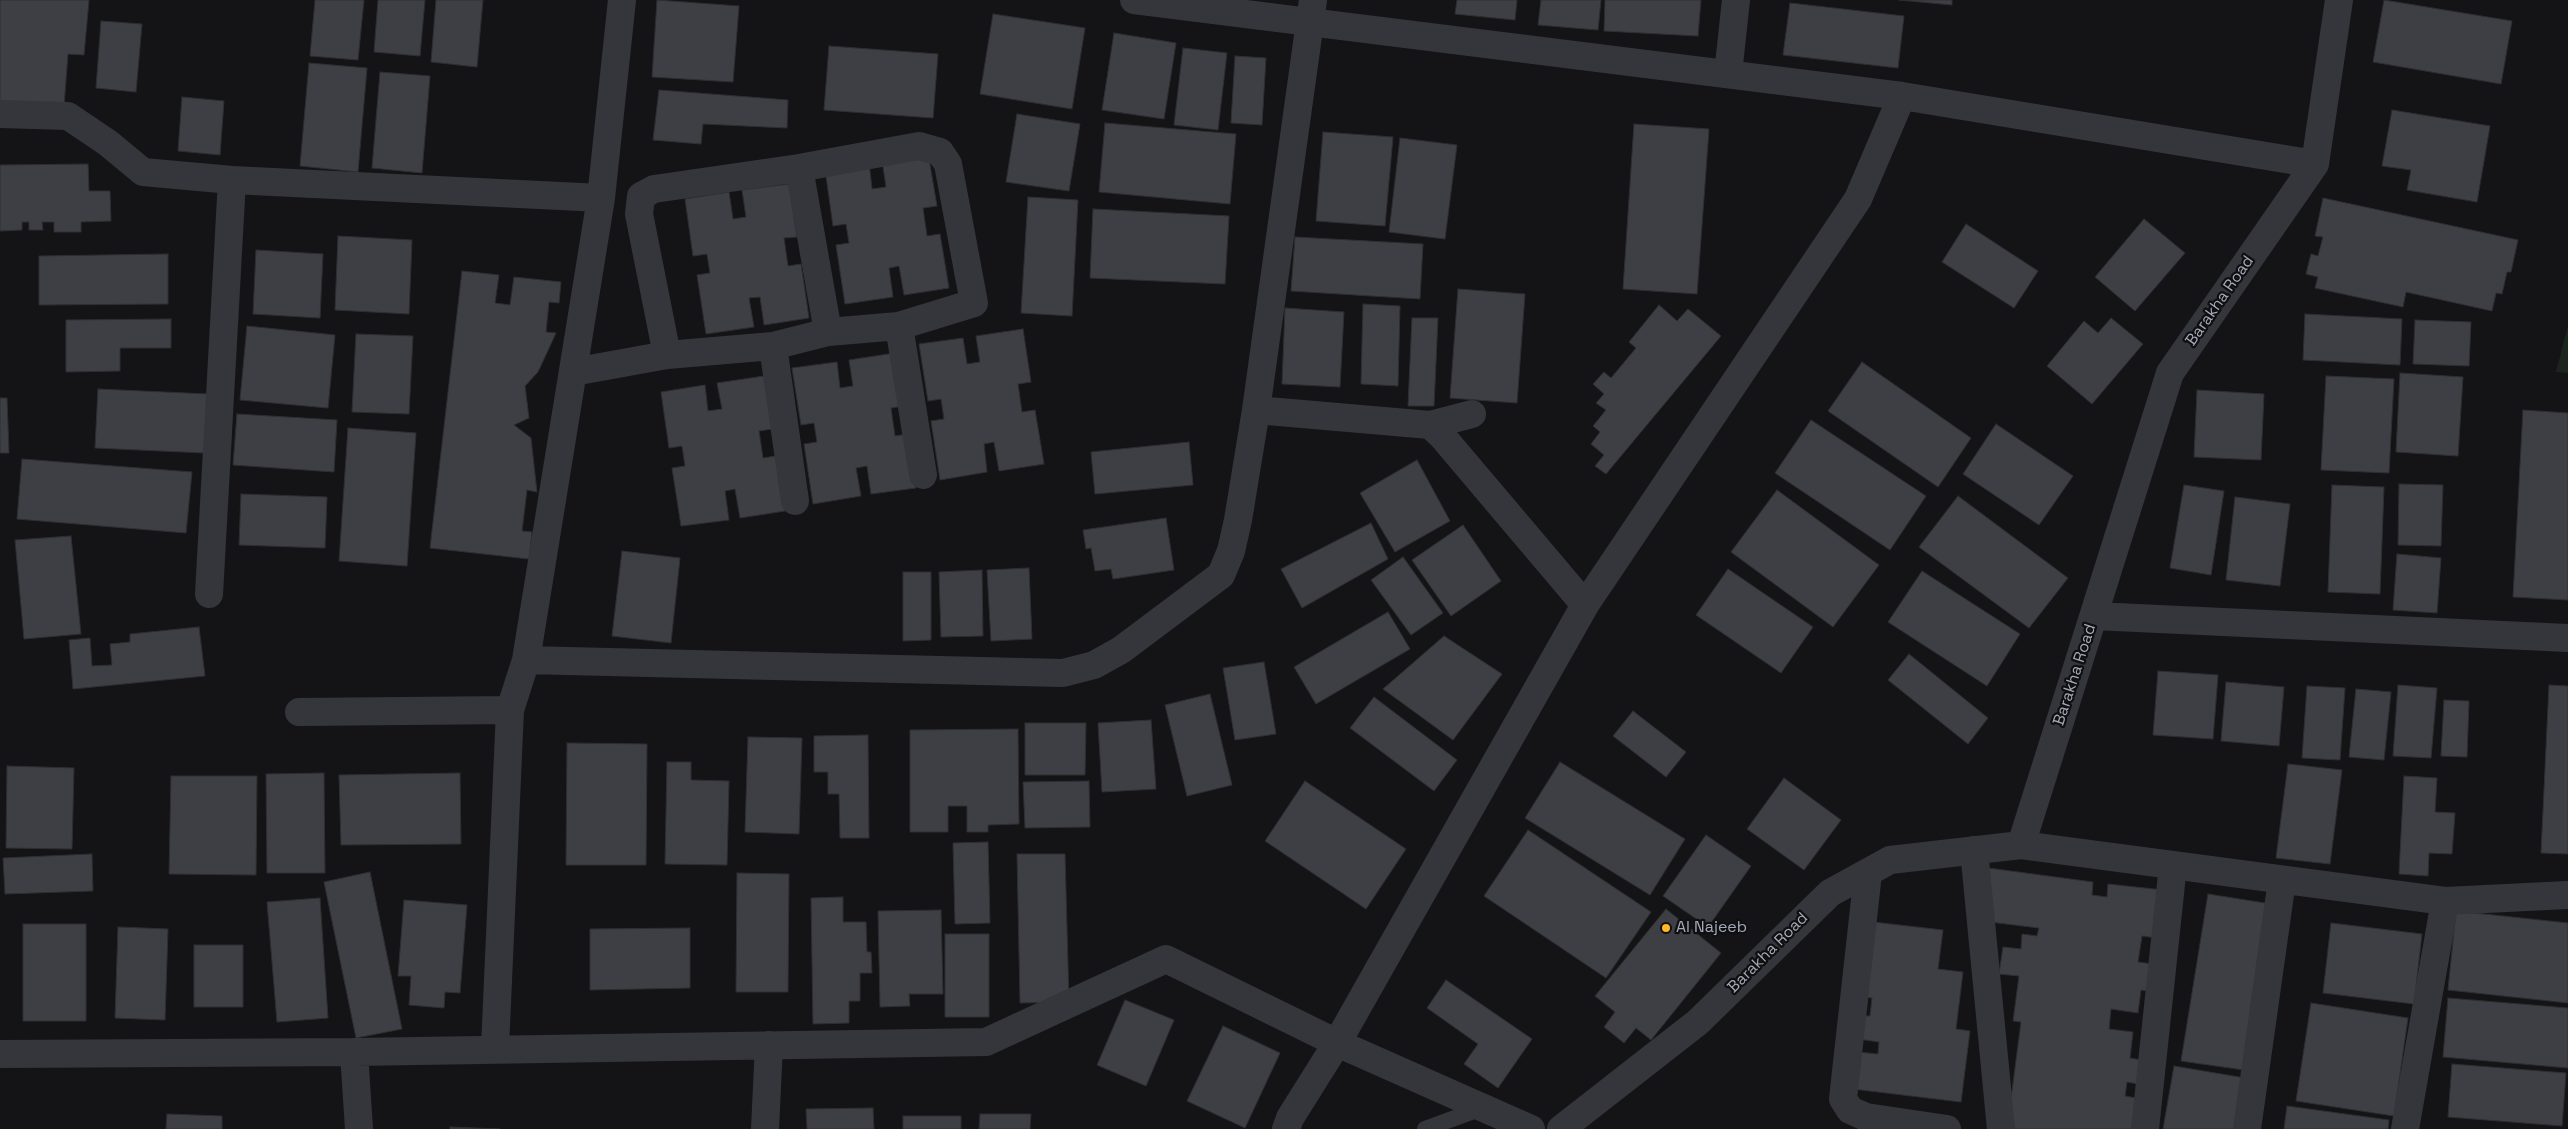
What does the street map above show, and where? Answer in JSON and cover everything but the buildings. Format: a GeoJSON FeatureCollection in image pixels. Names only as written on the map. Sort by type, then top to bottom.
{"type":"FeatureCollection","features":[{"type":"Feature","properties":{"kind":"street"},"geometry":{"type":"LineString","coordinates":[[495,1048],[510,710],[526,660],[601,198],[622,0]]}},
{"type":"Feature","properties":{"kind":"street"},"geometry":{"type":"LineString","coordinates":[[1134,0],[1311,11],[1728,74],[1902,96],[2315,164]]}},
{"type":"Feature","properties":{"kind":"street"},"geometry":{"type":"LineString","coordinates":[[1728,74],[1736,0]]}},
{"type":"Feature","properties":{"kind":"street","name":"Barakha Road"},"geometry":{"type":"LineString","coordinates":[[1561,1129],[1698,1022],[1830,893],[1890,860],[2021,845],[2170,373],[2315,164],[2339,0]]}},
{"type":"Feature","properties":{"kind":"street"},"geometry":{"type":"LineString","coordinates":[[526,660],[1063,673],[1094,665],[1121,650],[1221,575],[1231,551],[1238,520],[1256,410],[1311,11]]}},
{"type":"Feature","properties":{"kind":"street"},"geometry":{"type":"LineString","coordinates":[[1286,1129],[1290,1118],[1337,1043],[1585,605],[1858,199],[1902,96]]}},
{"type":"Feature","properties":{"kind":"street"},"geometry":{"type":"LineString","coordinates":[[0,114],[68,116],[108,143],[143,172],[232,180],[601,198]]}},
{"type":"Feature","properties":{"kind":"street"},"geometry":{"type":"LineString","coordinates":[[573,372],[667,355],[772,346],[828,332],[899,326],[974,303],[948,164],[940,152],[919,146],[799,168],[654,189],[641,196],[639,214],[667,355]]}},
{"type":"Feature","properties":{"kind":"street"},"geometry":{"type":"LineString","coordinates":[[799,168],[828,332]]}},
{"type":"Feature","properties":{"kind":"street"},"geometry":{"type":"LineString","coordinates":[[209,594],[232,180]]}},
{"type":"Feature","properties":{"kind":"street"},"geometry":{"type":"LineString","coordinates":[[899,326],[923,475]]}},
{"type":"Feature","properties":{"kind":"street"},"geometry":{"type":"LineString","coordinates":[[772,346],[795,501]]}},
{"type":"Feature","properties":{"kind":"street"},"geometry":{"type":"LineString","coordinates":[[1256,410],[1430,425],[1472,414]]}},
{"type":"Feature","properties":{"kind":"street"},"geometry":{"type":"LineString","coordinates":[[1430,425],[1442,436],[1585,605]]}},
{"type":"Feature","properties":{"kind":"street"},"geometry":{"type":"LineString","coordinates":[[2094,616],[2568,638]]}},
{"type":"Feature","properties":{"kind":"street"},"geometry":{"type":"LineString","coordinates":[[299,712],[510,710]]}},
{"type":"Feature","properties":{"kind":"street"},"geometry":{"type":"LineString","coordinates":[[2021,845],[2445,901],[2568,895]]}},
{"type":"Feature","properties":{"kind":"street"},"geometry":{"type":"LineString","coordinates":[[1974,850],[2001,1129]]}},
{"type":"Feature","properties":{"kind":"street"},"geometry":{"type":"LineString","coordinates":[[2144,1129],[2173,865]]}},
{"type":"Feature","properties":{"kind":"street"},"geometry":{"type":"LineString","coordinates":[[1868,873],[1843,1099],[1850,1110],[1866,1117],[1948,1129]]}},
{"type":"Feature","properties":{"kind":"street"},"geometry":{"type":"LineString","coordinates":[[2247,1129],[2282,880]]}},
{"type":"Feature","properties":{"kind":"street"},"geometry":{"type":"LineString","coordinates":[[2405,1129],[2445,901]]}},
{"type":"Feature","properties":{"kind":"street"},"geometry":{"type":"LineString","coordinates":[[0,1054],[354,1052],[495,1048],[986,1042],[1166,959],[1337,1043],[1531,1129]]}},
{"type":"Feature","properties":{"kind":"street"},"geometry":{"type":"LineString","coordinates":[[765,1129],[769,1045]]}},
{"type":"Feature","properties":{"kind":"street"},"geometry":{"type":"LineString","coordinates":[[354,1052],[359,1129]]}},
{"type":"Feature","properties":{"kind":"lane"},"geometry":{"type":"LineString","coordinates":[[1425,1129],[1482,1108]]}},
{"type":"Feature","properties":{"kind":"shaded area"},"geometry":{"type":"Polygon","coordinates":[[[2568,326],[2568,373],[2556,372],[2568,326]]]}},
{"type":"Feature","properties":{"kind":"place","name":"Al Najeeb"},"geometry":{"type":"Point","coordinates":[1666,928]}}]}
